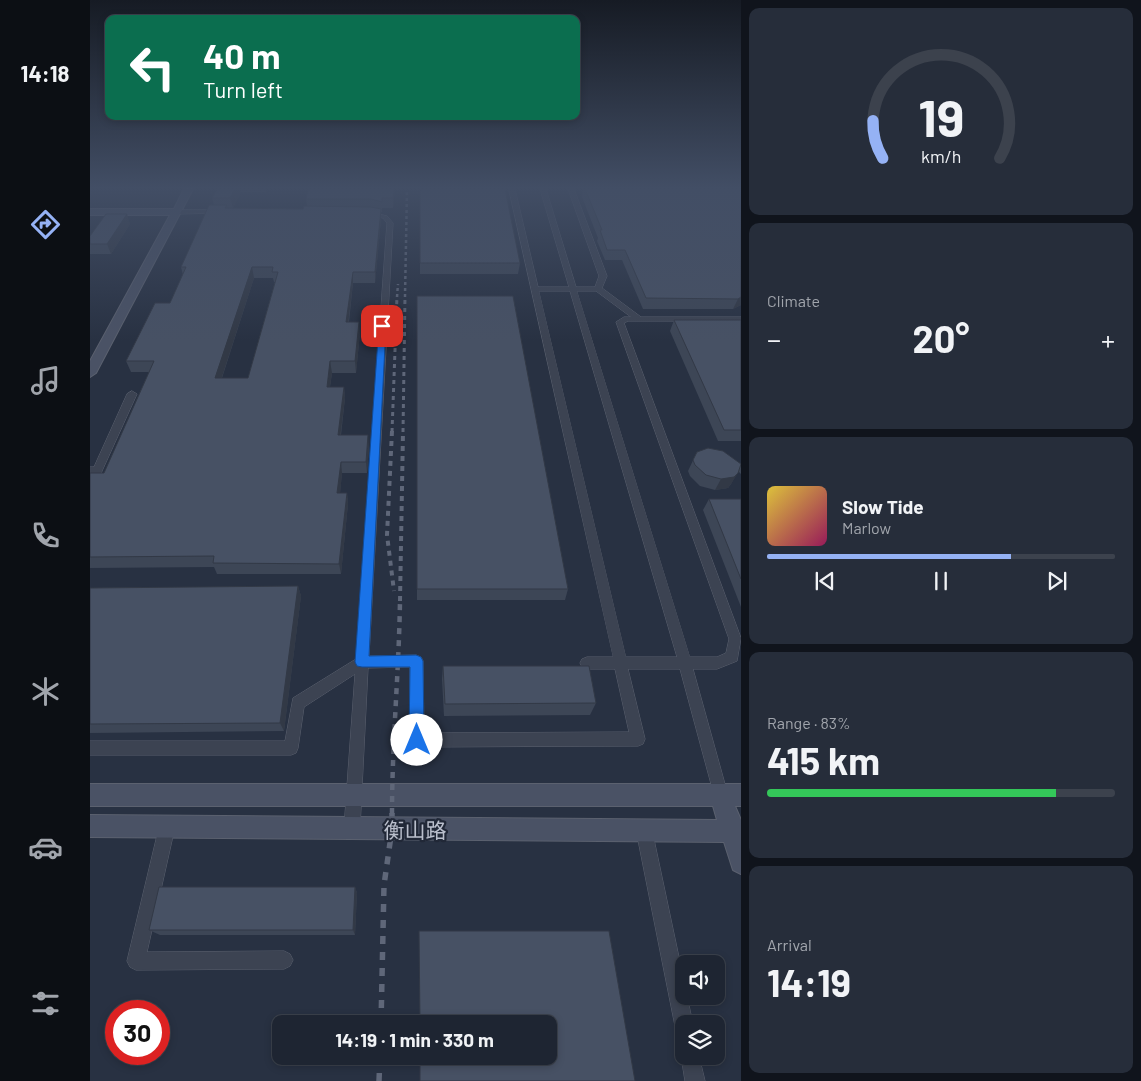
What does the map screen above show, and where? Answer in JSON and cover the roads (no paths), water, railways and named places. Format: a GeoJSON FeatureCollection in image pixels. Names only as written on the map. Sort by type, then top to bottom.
{"type":"FeatureCollection","features":[{"type":"Feature","properties":{"kind":"street"},"geometry":{"type":"LineString","coordinates":[[90,373],[162,239]]}},
{"type":"Feature","properties":{"kind":"street"},"geometry":{"type":"LineString","coordinates":[[352,828],[389,239]]}},
{"type":"Feature","properties":{"kind":"street"},"geometry":{"type":"LineString","coordinates":[[90,748],[291,748],[298,703],[362,662],[416,661],[417,740],[638,739],[523,239]]}},
{"type":"Feature","properties":{"kind":"street"},"geometry":{"type":"LineString","coordinates":[[558,239],[685,663],[731,795],[741,862]]}},
{"type":"Feature","properties":{"kind":"street"},"geometry":{"type":"LineString","coordinates":[[590,239],[603,276],[598,289]]}},
{"type":"Feature","properties":{"kind":"street"},"geometry":{"type":"LineString","coordinates":[[534,289],[598,289],[639,319]]}},
{"type":"Feature","properties":{"kind":"street"},"geometry":{"type":"LineString","coordinates":[[588,663],[717,663],[732,657],[735,639],[620,322],[627,319],[741,319]]}},
{"type":"Feature","properties":{"kind":"street"},"geometry":{"type":"LineString","coordinates":[[90,471],[97,471],[132,394]]}},
{"type":"Feature","properties":{"kind":"street","name":"衡山路"},"geometry":{"type":"LineString","coordinates":[[90,795],[731,795]]}},
{"type":"Feature","properties":{"kind":"street","name":"衡山路"},"geometry":{"type":"LineString","coordinates":[[90,826],[736,831]]}},
{"type":"Feature","properties":{"kind":"street"},"geometry":{"type":"LineString","coordinates":[[167,827],[136,961],[284,960]]}},
{"type":"Feature","properties":{"kind":"street"},"geometry":{"type":"LineString","coordinates":[[644,830],[682,1015]]}},
{"type":"Feature","properties":{"kind":"street"},"geometry":{"type":"LineString","coordinates":[[692,1065],[695,1081]]}},
{"type":"Feature","properties":{"kind":"railway"},"geometry":{"type":"LineString","coordinates":[[405,297],[406,239]]}},
{"type":"Feature","properties":{"kind":"railway"},"geometry":{"type":"LineString","coordinates":[[397,297],[398,284]]}},
{"type":"Feature","properties":{"kind":"railway"},"geometry":{"type":"LineString","coordinates":[[392,432],[397,296]]}},
{"type":"Feature","properties":{"kind":"railway"},"geometry":{"type":"LineString","coordinates":[[403,432],[405,296]]}},
{"type":"Feature","properties":{"kind":"railway"},"geometry":{"type":"LineString","coordinates":[[392,431],[387,535],[394,591]]}},
{"type":"Feature","properties":{"kind":"railway"},"geometry":{"type":"LineString","coordinates":[[400,601],[403,431]]}},
{"type":"Feature","properties":{"kind":"railway"},"geometry":{"type":"LineString","coordinates":[[392,814],[400,600]]}},
{"type":"Feature","properties":{"kind":"railway"},"geometry":{"type":"LineString","coordinates":[[381,1015],[384,885],[392,829],[392,814]]}},
{"type":"Feature","properties":{"kind":"railway"},"geometry":{"type":"LineString","coordinates":[[379,1081],[380,1065]]}}]}
